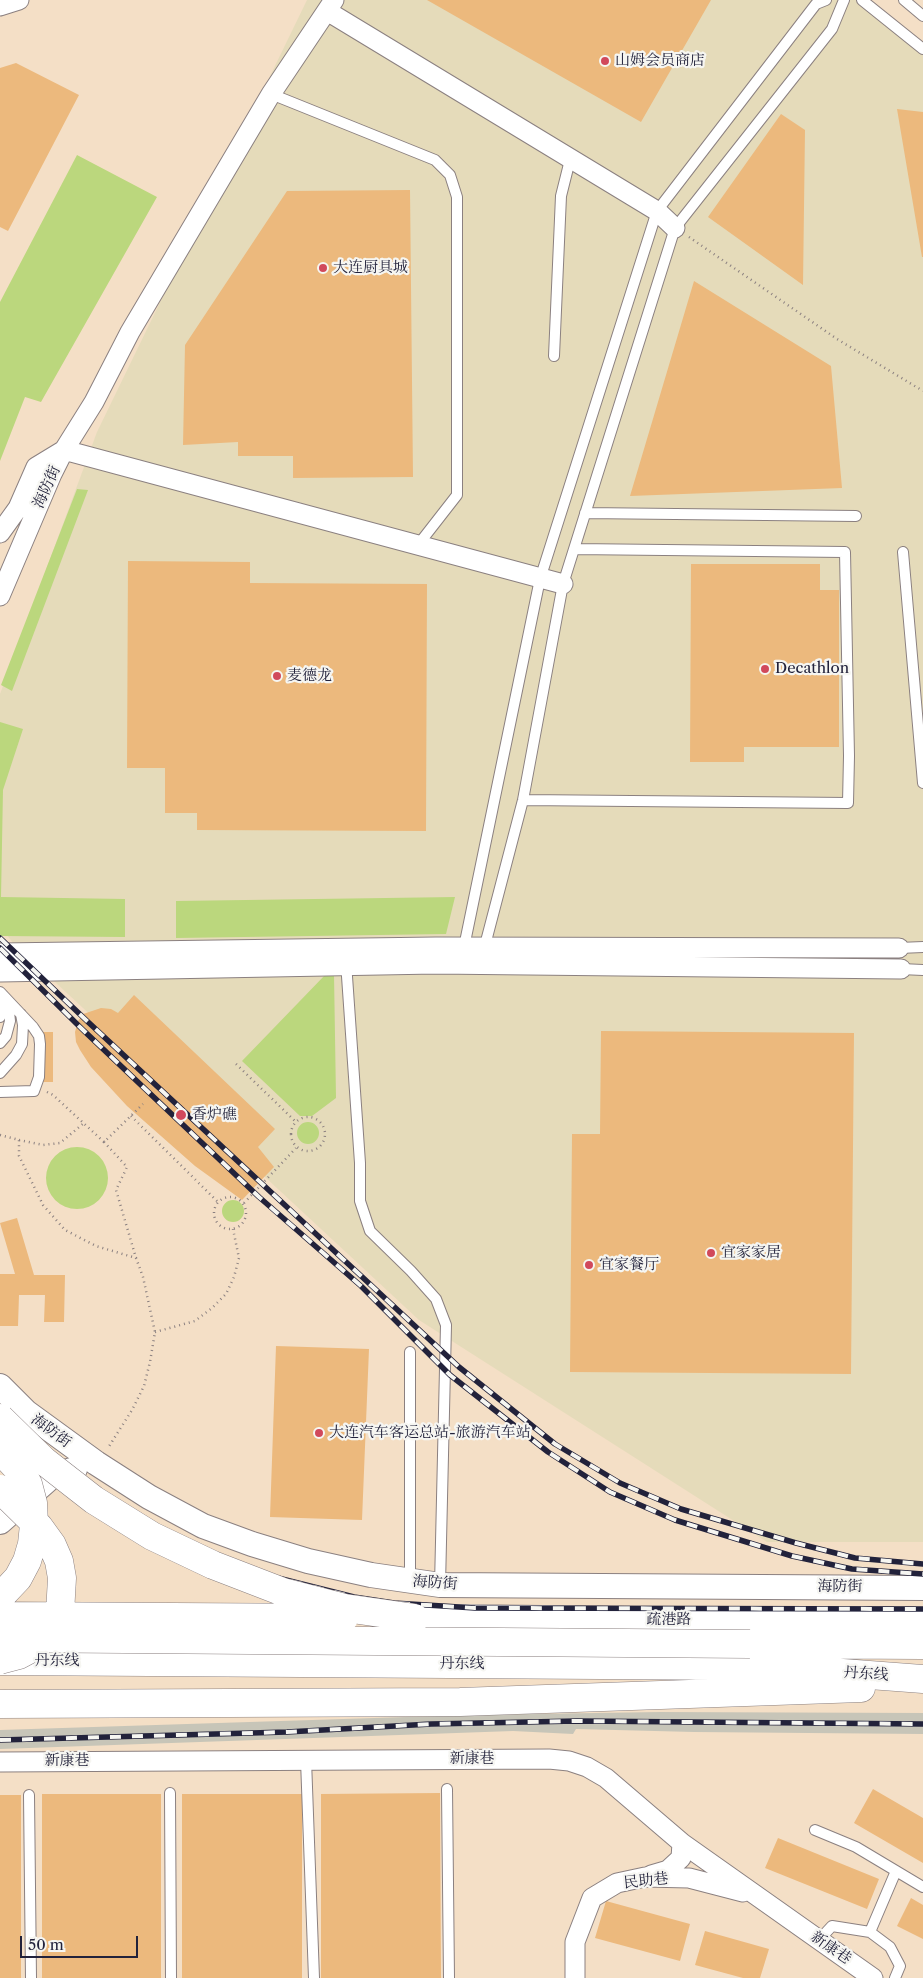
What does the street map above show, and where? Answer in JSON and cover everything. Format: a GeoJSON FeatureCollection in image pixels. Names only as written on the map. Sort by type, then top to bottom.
{"type":"FeatureCollection","features":[{"type":"Feature","properties":{"kind":"highway"},"geometry":{"type":"LineString","coordinates":[[13,1415],[44,1461],[94,1500],[152,1536],[204,1561],[283,1592],[345,1608],[415,1618]]}},
{"type":"Feature","properties":{"kind":"highway"},"geometry":{"type":"LineString","coordinates":[[0,1450],[19,1470],[28,1484],[33,1503],[34,1525],[32,1544],[27,1561],[18,1578],[0,1597]]}},
{"type":"Feature","properties":{"kind":"highway"},"geometry":{"type":"LineString","coordinates":[[0,1490],[39,1527],[52,1545],[59,1561],[62,1578],[62,1597],[60,1613],[46,1638],[20,1654],[0,1660]]}},
{"type":"Feature","properties":{"kind":"highway"},"geometry":{"type":"LineString","coordinates":[[0,1616],[415,1618]]}},
{"type":"Feature","properties":{"kind":"highway","name":"疏港路"},"geometry":{"type":"LineString","coordinates":[[415,1618],[750,1632],[923,1645]]}},
{"type":"Feature","properties":{"kind":"highway","name":"疏港路"},"geometry":{"type":"LineString","coordinates":[[750,1632],[923,1624]]}},
{"type":"Feature","properties":{"kind":"highway"},"geometry":{"type":"LineString","coordinates":[[0,1638],[750,1632]]}},
{"type":"Feature","properties":{"kind":"highway","name":"丹东线"},"geometry":{"type":"LineString","coordinates":[[0,1660],[750,1666],[923,1679]]}},
{"type":"Feature","properties":{"kind":"highway"},"geometry":{"type":"LineString","coordinates":[[0,1678],[461,1691]]}},
{"type":"Feature","properties":{"kind":"highway"},"geometry":{"type":"LineString","coordinates":[[0,1704],[461,1691],[626,1680],[690,1684],[750,1694],[923,1685]]}},
{"type":"Feature","properties":{"kind":"street"},"geometry":{"type":"LineString","coordinates":[[0,6],[19,0]]}},
{"type":"Feature","properties":{"kind":"street"},"geometry":{"type":"LineString","coordinates":[[563,584],[64,450],[94,402],[130,332],[271,94],[331,6],[570,160],[657,211],[676,228]]}},
{"type":"Feature","properties":{"kind":"street","name":"海防街"},"geometry":{"type":"LineString","coordinates":[[0,533],[18,508],[36,467],[64,450]]}},
{"type":"Feature","properties":{"kind":"street","name":"海防街"},"geometry":{"type":"LineString","coordinates":[[0,596],[64,450]]}},
{"type":"Feature","properties":{"kind":"street"},"geometry":{"type":"LineString","coordinates":[[0,972],[346,957],[464,947],[899,948]]}},
{"type":"Feature","properties":{"kind":"street"},"geometry":{"type":"LineString","coordinates":[[0,953],[346,957],[472,964],[901,969]]}},
{"type":"Feature","properties":{"kind":"street","name":"海防街"},"geometry":{"type":"LineString","coordinates":[[0,1386],[13,1415],[96,1463],[149,1497],[202,1526],[308,1561],[410,1582],[440,1585],[923,1588]]}},
{"type":"Feature","properties":{"kind":"street"},"geometry":{"type":"LineString","coordinates":[[0,1476],[22,1452],[13,1415]]}},
{"type":"Feature","properties":{"kind":"street"},"geometry":{"type":"LineString","coordinates":[[0,1522],[52,1476],[96,1463]]}},
{"type":"Feature","properties":{"kind":"street","name":"新康巷"},"geometry":{"type":"LineString","coordinates":[[0,1762],[549,1759],[569,1761],[588,1767],[606,1778],[682,1843],[874,1978]]}},
{"type":"Feature","properties":{"kind":"street"},"geometry":{"type":"LineString","coordinates":[[645,1877],[668,1870],[680,1858],[682,1843]]}},
{"type":"Feature","properties":{"kind":"street","name":"民助巷"},"geometry":{"type":"LineString","coordinates":[[575,1978],[575,1942],[592,1898],[617,1883],[645,1877],[689,1878],[756,1896]]}},
{"type":"Feature","properties":{"kind":"lane"},"geometry":{"type":"LineString","coordinates":[[826,0],[816,4],[657,211],[540,579],[464,947],[472,964],[485,947],[523,800],[563,584],[676,228],[832,28],[844,0]]}},
{"type":"Feature","properties":{"kind":"lane"},"geometry":{"type":"LineString","coordinates":[[862,0],[923,49]]}},
{"type":"Feature","properties":{"kind":"lane"},"geometry":{"type":"LineString","coordinates":[[904,0],[923,16]]}},
{"type":"Feature","properties":{"kind":"lane"},"geometry":{"type":"LineString","coordinates":[[271,94],[434,160],[450,175],[457,197],[457,495],[418,545]]}},
{"type":"Feature","properties":{"kind":"lane"},"geometry":{"type":"LineString","coordinates":[[554,356],[561,196],[570,160]]}},
{"type":"Feature","properties":{"kind":"lane"},"geometry":{"type":"LineString","coordinates":[[586,513],[856,516]]}},
{"type":"Feature","properties":{"kind":"lane"},"geometry":{"type":"LineString","coordinates":[[523,800],[848,803],[849,756],[845,552],[574,549]]}},
{"type":"Feature","properties":{"kind":"lane"},"geometry":{"type":"LineString","coordinates":[[903,552],[923,783]]}},
{"type":"Feature","properties":{"kind":"lane"},"geometry":{"type":"LineString","coordinates":[[899,948],[923,947]]}},
{"type":"Feature","properties":{"kind":"lane"},"geometry":{"type":"LineString","coordinates":[[346,957],[360,1163],[360,1201],[370,1231],[411,1271],[436,1299],[446,1325],[440,1585]]}},
{"type":"Feature","properties":{"kind":"lane"},"geometry":{"type":"LineString","coordinates":[[901,969],[923,970]]}},
{"type":"Feature","properties":{"kind":"lane"},"geometry":{"type":"LineString","coordinates":[[0,1092],[34,1092],[39,1077],[39,1036],[1,994]]}},
{"type":"Feature","properties":{"kind":"lane"},"geometry":{"type":"LineString","coordinates":[[0,1017],[1,994]]}},
{"type":"Feature","properties":{"kind":"lane"},"geometry":{"type":"LineString","coordinates":[[0,1042],[6,1036],[10,1021],[9,1012],[1,994]]}},
{"type":"Feature","properties":{"kind":"lane"},"geometry":{"type":"LineString","coordinates":[[0,1073],[16,1055],[22,1044],[23,1025],[20,1014]]}},
{"type":"Feature","properties":{"kind":"lane"},"geometry":{"type":"LineString","coordinates":[[410,1352],[410,1582]]}},
{"type":"Feature","properties":{"kind":"lane"},"geometry":{"type":"LineString","coordinates":[[306,1760],[314,1978]]}},
{"type":"Feature","properties":{"kind":"lane"},"geometry":{"type":"LineString","coordinates":[[447,1790],[448,1978]]}},
{"type":"Feature","properties":{"kind":"lane"},"geometry":{"type":"LineString","coordinates":[[170,1793],[171,1978]]}},
{"type":"Feature","properties":{"kind":"lane"},"geometry":{"type":"LineString","coordinates":[[29,1796],[31,1978]]}},
{"type":"Feature","properties":{"kind":"lane"},"geometry":{"type":"LineString","coordinates":[[815,1830],[856,1847],[923,1887]]}},
{"type":"Feature","properties":{"kind":"lane"},"geometry":{"type":"LineString","coordinates":[[870,1932],[896,1871]]}},
{"type":"Feature","properties":{"kind":"lane"},"geometry":{"type":"LineString","coordinates":[[819,1940],[832,1926],[870,1932],[890,1947],[900,1966],[895,1978]]}},
{"type":"Feature","properties":{"kind":"path"},"geometry":{"type":"LineString","coordinates":[[676,228],[837,338],[923,391]]}},
{"type":"Feature","properties":{"kind":"path"},"geometry":{"type":"LineString","coordinates":[[236,1064],[295,1121]]}},
{"type":"Feature","properties":{"kind":"path"},"geometry":{"type":"LineString","coordinates":[[34,1092],[45,1092],[53,1095],[104,1142],[127,1167],[116,1190],[143,1277],[155,1332],[144,1386],[114,1439],[96,1463]]}},
{"type":"Feature","properties":{"kind":"path"},"geometry":{"type":"LineString","coordinates":[[104,1142],[143,1104]]}},
{"type":"Feature","properties":{"kind":"path"},"geometry":{"type":"LineString","coordinates":[[131,1116],[218,1202]]}},
{"type":"Feature","properties":{"kind":"path"},"geometry":{"type":"LineString","coordinates":[[305,1116],[317,1118],[321,1122],[325,1133],[322,1144],[317,1148],[306,1151],[297,1148],[290,1136],[295,1121],[305,1116]]}},
{"type":"Feature","properties":{"kind":"path"},"geometry":{"type":"LineString","coordinates":[[0,1135],[43,1145],[60,1143],[84,1124]]}},
{"type":"Feature","properties":{"kind":"path"},"geometry":{"type":"LineString","coordinates":[[19,1140],[20,1156],[43,1205],[65,1230],[96,1246],[136,1258]]}},
{"type":"Feature","properties":{"kind":"path"},"geometry":{"type":"LineString","coordinates":[[244,1203],[297,1148]]}},
{"type":"Feature","properties":{"kind":"path"},"geometry":{"type":"LineString","coordinates":[[228,1197],[233,1197],[244,1203],[247,1212],[246,1218],[240,1226],[233,1229],[224,1229],[216,1222],[214,1211],[218,1202],[228,1197]]}},
{"type":"Feature","properties":{"kind":"path"},"geometry":{"type":"LineString","coordinates":[[155,1332],[195,1321],[226,1294],[234,1277],[239,1258],[233,1229]]}},
{"type":"Feature","properties":{"kind":"shaded area"},"geometry":{"type":"Polygon","coordinates":[[[307,0],[867,0],[923,44],[923,1542],[767,1542],[419,1320],[13,943],[0,926],[0,694],[97,432],[307,0]]]}},
{"type":"Feature","properties":{"kind":"shaded area"},"geometry":{"type":"Polygon","coordinates":[[[660,1712],[923,1713],[923,1734],[576,1729],[573,1734],[513,1731],[0,1749],[0,1730],[468,1715],[660,1712]]]}},
{"type":"Feature","properties":{"kind":"green space"},"geometry":{"type":"Polygon","coordinates":[[[77,155],[157,197],[41,402],[25,397],[0,461],[0,302],[77,155]]]}},
{"type":"Feature","properties":{"kind":"green space"},"geometry":{"type":"Polygon","coordinates":[[[77,489],[88,490],[12,691],[1,685],[77,489]]]}},
{"type":"Feature","properties":{"kind":"green space"},"geometry":{"type":"Polygon","coordinates":[[[0,722],[23,729],[3,790],[1,897],[125,899],[125,937],[0,936],[0,722]]]}},
{"type":"Feature","properties":{"kind":"green space"},"geometry":{"type":"Polygon","coordinates":[[[455,897],[446,934],[176,938],[176,901],[455,897]]]}},
{"type":"Feature","properties":{"kind":"green space"},"geometry":{"type":"Polygon","coordinates":[[[326,974],[334,974],[336,1098],[312,1116],[300,1116],[242,1061],[326,974]]]}},
{"type":"Feature","properties":{"kind":"green space"},"geometry":{"type":"Polygon","coordinates":[[[308,1122],[316,1125],[319,1133],[316,1141],[308,1144],[300,1141],[297,1133],[300,1125],[308,1122]]]}},
{"type":"Feature","properties":{"kind":"green space"},"geometry":{"type":"Polygon","coordinates":[[[77,1147],[94,1152],[99,1156],[103,1161],[108,1178],[103,1195],[99,1200],[94,1204],[77,1209],[60,1204],[55,1200],[51,1195],[46,1178],[51,1161],[55,1156],[60,1152],[77,1147]]]}},
{"type":"Feature","properties":{"kind":"green space"},"geometry":{"type":"Polygon","coordinates":[[[233,1200],[241,1203],[244,1211],[241,1219],[233,1222],[225,1219],[222,1211],[225,1203],[233,1200]]]}},
{"type":"Feature","properties":{"kind":"building","name":"山姆会员商店"},"geometry":{"type":"Polygon","coordinates":[[[427,0],[711,0],[641,122],[427,0]]]}},
{"type":"Feature","properties":{"kind":"building"},"geometry":{"type":"Polygon","coordinates":[[[16,63],[79,95],[8,231],[0,227],[0,68],[16,63]]]}},
{"type":"Feature","properties":{"kind":"building"},"geometry":{"type":"Polygon","coordinates":[[[897,109],[923,112],[923,257],[922,257],[897,109]]]}},
{"type":"Feature","properties":{"kind":"building"},"geometry":{"type":"Polygon","coordinates":[[[781,114],[805,130],[803,285],[708,217],[781,114]]]}},
{"type":"Feature","properties":{"kind":"building","name":"大连厨具城"},"geometry":{"type":"Polygon","coordinates":[[[410,190],[413,477],[293,478],[293,456],[238,456],[238,442],[183,445],[185,345],[287,191],[410,190]]]}},
{"type":"Feature","properties":{"kind":"building"},"geometry":{"type":"Polygon","coordinates":[[[694,281],[831,366],[842,488],[630,496],[694,281]]]}},
{"type":"Feature","properties":{"kind":"building","name":"麦德龙"},"geometry":{"type":"Polygon","coordinates":[[[128,561],[250,562],[250,583],[427,584],[426,831],[197,830],[197,813],[165,813],[165,768],[127,768],[128,561]]]}},
{"type":"Feature","properties":{"kind":"building","name":"Decathlon"},"geometry":{"type":"Polygon","coordinates":[[[691,564],[820,564],[820,590],[839,590],[839,747],[744,747],[744,762],[690,762],[691,564]]]}},
{"type":"Feature","properties":{"kind":"building"},"geometry":{"type":"Polygon","coordinates":[[[134,995],[275,1129],[258,1147],[274,1167],[242,1200],[195,1166],[127,1106],[91,1067],[80,1050],[76,1042],[75,1032],[78,1021],[83,1014],[101,1008],[111,1009],[118,1013],[134,995]]]}},
{"type":"Feature","properties":{"kind":"building","name":"宜家家居"},"geometry":{"type":"Polygon","coordinates":[[[601,1031],[854,1033],[851,1374],[570,1372],[572,1134],[600,1134],[601,1031]]]}},
{"type":"Feature","properties":{"kind":"building"},"geometry":{"type":"Polygon","coordinates":[[[43,1032],[53,1032],[53,1082],[42,1082],[43,1032]]]}},
{"type":"Feature","properties":{"kind":"building"},"geometry":{"type":"Polygon","coordinates":[[[17,1218],[34,1275],[65,1275],[64,1322],[44,1322],[45,1295],[19,1295],[18,1326],[0,1326],[0,1274],[15,1274],[0,1223],[17,1218]]]}},
{"type":"Feature","properties":{"kind":"building","name":"大连汽车客运总站-旅游汽车站"},"geometry":{"type":"Polygon","coordinates":[[[276,1346],[369,1349],[362,1520],[270,1517],[276,1346]]]}},
{"type":"Feature","properties":{"kind":"building"},"geometry":{"type":"Polygon","coordinates":[[[873,1789],[923,1818],[923,1863],[854,1823],[873,1789]]]}},
{"type":"Feature","properties":{"kind":"building"},"geometry":{"type":"Polygon","coordinates":[[[440,1793],[441,1978],[321,1978],[321,1794],[440,1793]]]}},
{"type":"Feature","properties":{"kind":"building"},"geometry":{"type":"Polygon","coordinates":[[[42,1794],[161,1794],[161,1978],[42,1978],[42,1794]]]}},
{"type":"Feature","properties":{"kind":"building"},"geometry":{"type":"Polygon","coordinates":[[[182,1794],[302,1794],[302,1978],[182,1978],[182,1794]]]}},
{"type":"Feature","properties":{"kind":"building"},"geometry":{"type":"Polygon","coordinates":[[[0,1795],[21,1795],[21,1978],[0,1978],[0,1795]]]}},
{"type":"Feature","properties":{"kind":"building"},"geometry":{"type":"Polygon","coordinates":[[[778,1838],[879,1879],[867,1909],[765,1868],[778,1838]]]}},
{"type":"Feature","properties":{"kind":"building"},"geometry":{"type":"Polygon","coordinates":[[[911,1898],[923,1905],[923,1939],[897,1926],[911,1898]]]}},
{"type":"Feature","properties":{"kind":"building"},"geometry":{"type":"Polygon","coordinates":[[[606,1901],[690,1924],[680,1961],[595,1938],[606,1901]]]}},
{"type":"Feature","properties":{"kind":"building"},"geometry":{"type":"Polygon","coordinates":[[[705,1931],[769,1949],[760,1978],[743,1978],[695,1965],[705,1931]]]}},
{"type":"Feature","properties":{"kind":"railway"},"geometry":{"type":"LineString","coordinates":[[0,938],[459,1367],[555,1444],[620,1483],[681,1509],[796,1543],[855,1558],[923,1564]]}},
{"type":"Feature","properties":{"kind":"railway"},"geometry":{"type":"LineString","coordinates":[[0,948],[82,1029],[259,1197],[361,1286],[450,1375],[548,1452],[610,1492],[675,1520],[792,1556],[852,1569],[923,1574]]}},
{"type":"Feature","properties":{"kind":"railway"},"geometry":{"type":"LineString","coordinates":[[0,1432],[40,1465],[172,1539],[278,1578],[354,1597],[394,1603],[475,1608],[923,1609]]}},
{"type":"Feature","properties":{"kind":"railway"},"geometry":{"type":"LineString","coordinates":[[0,1740],[287,1732],[431,1724],[577,1721],[923,1724]]}},
{"type":"Feature","properties":{"kind":"place","name":"山姆会员商店"},"geometry":{"type":"Point","coordinates":[605,61]}},
{"type":"Feature","properties":{"kind":"place","name":"大连厨具城"},"geometry":{"type":"Point","coordinates":[323,268]}},
{"type":"Feature","properties":{"kind":"place","name":"Decathlon"},"geometry":{"type":"Point","coordinates":[765,669]}},
{"type":"Feature","properties":{"kind":"place","name":"麦德龙"},"geometry":{"type":"Point","coordinates":[277,676]}},
{"type":"Feature","properties":{"kind":"place","name":"香炉礁"},"geometry":{"type":"Point","coordinates":[181,1115]}},
{"type":"Feature","properties":{"kind":"place","name":"宜家家居"},"geometry":{"type":"Point","coordinates":[711,1253]}},
{"type":"Feature","properties":{"kind":"place","name":"宜家餐厅"},"geometry":{"type":"Point","coordinates":[589,1265]}},
{"type":"Feature","properties":{"kind":"place","name":"大连汽车客运总站-旅游汽车站"},"geometry":{"type":"Point","coordinates":[319,1433]}}]}
